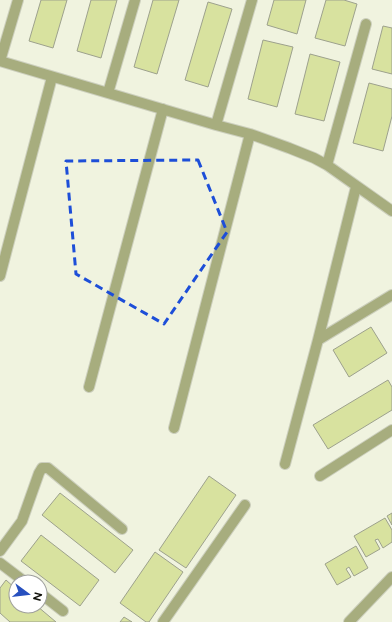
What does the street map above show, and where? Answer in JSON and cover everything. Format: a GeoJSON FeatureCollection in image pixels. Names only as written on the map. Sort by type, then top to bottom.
{"type":"FeatureCollection","features":[{"type":"Feature","properties":{"kind":"street"},"geometry":{"type":"LineString","coordinates":[[18,0],[0,61],[250,134],[295,150],[327,165],[392,211]]}},
{"type":"Feature","properties":{"kind":"street"},"geometry":{"type":"LineString","coordinates":[[108,93],[135,0]]}},
{"type":"Feature","properties":{"kind":"street"},"geometry":{"type":"LineString","coordinates":[[216,125],[252,0]]}},
{"type":"Feature","properties":{"kind":"street"},"geometry":{"type":"LineString","coordinates":[[327,165],[366,24]]}},
{"type":"Feature","properties":{"kind":"street"},"geometry":{"type":"LineString","coordinates":[[0,276],[52,77]]}},
{"type":"Feature","properties":{"kind":"street"},"geometry":{"type":"LineString","coordinates":[[89,387],[163,109]]}},
{"type":"Feature","properties":{"kind":"street"},"geometry":{"type":"LineString","coordinates":[[174,428],[250,134]]}},
{"type":"Feature","properties":{"kind":"street"},"geometry":{"type":"LineString","coordinates":[[285,464],[318,340],[356,186]]}},
{"type":"Feature","properties":{"kind":"street"},"geometry":{"type":"LineString","coordinates":[[318,340],[392,295]]}},
{"type":"Feature","properties":{"kind":"street"},"geometry":{"type":"LineString","coordinates":[[320,476],[392,430]]}},
{"type":"Feature","properties":{"kind":"street"},"geometry":{"type":"LineString","coordinates":[[0,551],[22,521],[39,473],[42,468],[45,467],[122,529]]}},
{"type":"Feature","properties":{"kind":"street"},"geometry":{"type":"LineString","coordinates":[[163,622],[245,505]]}},
{"type":"Feature","properties":{"kind":"street"},"geometry":{"type":"LineString","coordinates":[[0,563],[14,574]]}},
{"type":"Feature","properties":{"kind":"street"},"geometry":{"type":"LineString","coordinates":[[349,622],[392,577]]}},
{"type":"Feature","properties":{"kind":"street"},"geometry":{"type":"LineString","coordinates":[[48,600],[63,611]]}},
{"type":"Feature","properties":{"kind":"highlighted area"},"geometry":{"type":"Polygon","coordinates":[[[198,160],[227,232],[164,324],[76,274],[66,161],[198,160]]]}},
{"type":"Feature","properties":{"kind":"building"},"geometry":{"type":"Polygon","coordinates":[[[41,0],[67,0],[53,48],[29,41],[41,0]]]}},
{"type":"Feature","properties":{"kind":"building"},"geometry":{"type":"Polygon","coordinates":[[[91,0],[117,0],[101,58],[77,51],[91,0]]]}},
{"type":"Feature","properties":{"kind":"building"},"geometry":{"type":"Polygon","coordinates":[[[153,0],[179,0],[157,74],[134,67],[153,0]]]}},
{"type":"Feature","properties":{"kind":"building"},"geometry":{"type":"Polygon","coordinates":[[[274,0],[306,0],[297,34],[267,25],[274,0]]]}},
{"type":"Feature","properties":{"kind":"building"},"geometry":{"type":"Polygon","coordinates":[[[326,0],[344,0],[357,4],[345,46],[315,38],[326,0]]]}},
{"type":"Feature","properties":{"kind":"building"},"geometry":{"type":"Polygon","coordinates":[[[208,2],[232,9],[208,87],[185,80],[208,2]]]}},
{"type":"Feature","properties":{"kind":"building"},"geometry":{"type":"Polygon","coordinates":[[[383,26],[392,28],[392,74],[372,69],[383,26]]]}},
{"type":"Feature","properties":{"kind":"building"},"geometry":{"type":"Polygon","coordinates":[[[263,40],[293,47],[277,107],[248,99],[263,40]]]}},
{"type":"Feature","properties":{"kind":"building"},"geometry":{"type":"Polygon","coordinates":[[[310,54],[340,62],[324,121],[295,114],[310,54]]]}},
{"type":"Feature","properties":{"kind":"building"},"geometry":{"type":"Polygon","coordinates":[[[369,83],[392,89],[392,116],[383,151],[353,143],[369,83]]]}},
{"type":"Feature","properties":{"kind":"building"},"geometry":{"type":"Polygon","coordinates":[[[371,327],[387,353],[349,377],[333,350],[371,327]]]}},
{"type":"Feature","properties":{"kind":"building"},"geometry":{"type":"Polygon","coordinates":[[[388,380],[392,387],[392,410],[328,449],[313,425],[388,380]]]}},
{"type":"Feature","properties":{"kind":"building"},"geometry":{"type":"Polygon","coordinates":[[[209,476],[236,495],[186,568],[159,550],[209,476]]]}},
{"type":"Feature","properties":{"kind":"building"},"geometry":{"type":"Polygon","coordinates":[[[60,493],[133,550],[115,573],[42,515],[60,493]]]}},
{"type":"Feature","properties":{"kind":"building"},"geometry":{"type":"Polygon","coordinates":[[[392,513],[392,525],[387,516],[392,513]]]}},
{"type":"Feature","properties":{"kind":"building"},"geometry":{"type":"Polygon","coordinates":[[[385,518],[392,530],[392,542],[383,548],[378,539],[375,540],[380,549],[366,557],[354,536],[385,518]]]}},
{"type":"Feature","properties":{"kind":"building"},"geometry":{"type":"Polygon","coordinates":[[[41,535],[99,580],[80,606],[48,582],[48,574],[38,574],[21,561],[41,535]]]}},
{"type":"Feature","properties":{"kind":"building"},"geometry":{"type":"Polygon","coordinates":[[[356,546],[368,568],[354,576],[349,567],[346,569],[351,577],[337,585],[325,564],[356,546]]]}},
{"type":"Feature","properties":{"kind":"building"},"geometry":{"type":"Polygon","coordinates":[[[155,552],[183,572],[149,622],[146,622],[120,603],[155,552]]]}},
{"type":"Feature","properties":{"kind":"building"},"geometry":{"type":"Polygon","coordinates":[[[6,580],[8,582],[8,614],[46,614],[56,622],[10,622],[0,613],[0,588],[6,580]]]}},
{"type":"Feature","properties":{"kind":"building"},"geometry":{"type":"Polygon","coordinates":[[[124,617],[132,622],[120,622],[124,617]]]}}]}
